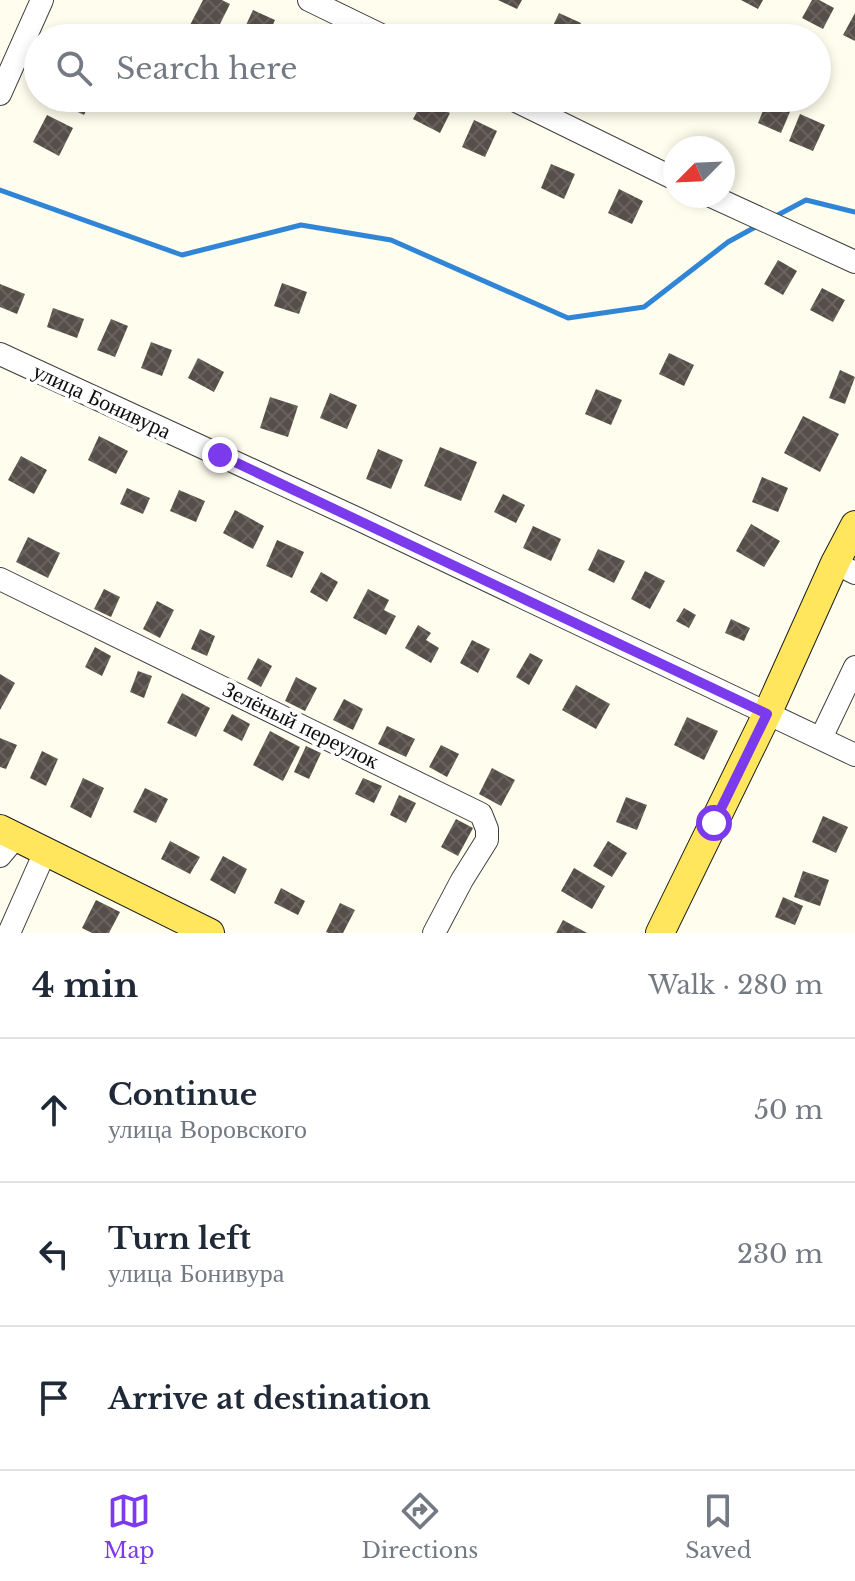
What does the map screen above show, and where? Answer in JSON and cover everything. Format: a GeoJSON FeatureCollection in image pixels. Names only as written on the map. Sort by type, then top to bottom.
{"type":"FeatureCollection","features":[{"type":"Feature","properties":{"kind":"main road"},"geometry":{"type":"LineString","coordinates":[[660,933],[767,714],[845,568],[855,525]]}},
{"type":"Feature","properties":{"kind":"main road"},"geometry":{"type":"LineString","coordinates":[[5,840],[45,852],[210,933]]}},
{"type":"Feature","properties":{"kind":"street"},"geometry":{"type":"LineString","coordinates":[[31,24],[42,0]]}},
{"type":"Feature","properties":{"kind":"street"},"geometry":{"type":"LineString","coordinates":[[309,0],[358,24]]}},
{"type":"Feature","properties":{"kind":"street"},"geometry":{"type":"LineString","coordinates":[[0,94],[24,40]]}},
{"type":"Feature","properties":{"kind":"street"},"geometry":{"type":"LineString","coordinates":[[539,112],[663,173]]}},
{"type":"Feature","properties":{"kind":"street"},"geometry":{"type":"LineString","coordinates":[[735,208],[855,262]]}},
{"type":"Feature","properties":{"kind":"street","name":"улица Бонивура"},"geometry":{"type":"LineString","coordinates":[[0,354],[358,519],[855,755]]}},
{"type":"Feature","properties":{"kind":"street","name":"Зелёный переулок"},"geometry":{"type":"LineString","coordinates":[[0,579],[481,814],[487,829],[487,840],[434,933]]}},
{"type":"Feature","properties":{"kind":"street"},"geometry":{"type":"LineString","coordinates":[[821,738],[855,667]]}},
{"type":"Feature","properties":{"kind":"street"},"geometry":{"type":"LineString","coordinates":[[9,933],[45,852]]}},
{"type":"Feature","properties":{"kind":"building"},"geometry":{"type":"Polygon","coordinates":[[[203,0],[222,0],[230,4],[220,24],[191,24],[203,0]]]}},
{"type":"Feature","properties":{"kind":"building"},"geometry":{"type":"Polygon","coordinates":[[[498,0],[522,0],[517,9],[498,0]]]}},
{"type":"Feature","properties":{"kind":"building"},"geometry":{"type":"Polygon","coordinates":[[[741,0],[763,0],[758,9],[741,0]]]}},
{"type":"Feature","properties":{"kind":"building"},"geometry":{"type":"Polygon","coordinates":[[[812,0],[834,8],[826,24],[813,24],[802,18],[812,0]]]}},
{"type":"Feature","properties":{"kind":"building"},"geometry":{"type":"Polygon","coordinates":[[[253,10],[275,20],[273,24],[246,24],[253,10]]]}},
{"type":"Feature","properties":{"kind":"building"},"geometry":{"type":"Polygon","coordinates":[[[559,13],[581,23],[581,24],[554,24],[559,13]]]}},
{"type":"Feature","properties":{"kind":"building"},"geometry":{"type":"Polygon","coordinates":[[[855,13],[855,41],[843,35],[855,13]]]}},
{"type":"Feature","properties":{"kind":"building"},"geometry":{"type":"Polygon","coordinates":[[[417,112],[450,113],[440,133],[413,119],[417,112]]]}},
{"type":"Feature","properties":{"kind":"building"},"geometry":{"type":"Polygon","coordinates":[[[762,112],[790,112],[781,133],[758,123],[762,112]]]}},
{"type":"Feature","properties":{"kind":"building"},"geometry":{"type":"Polygon","coordinates":[[[800,114],[825,125],[813,151],[789,141],[800,114]]]}},
{"type":"Feature","properties":{"kind":"building"},"geometry":{"type":"Polygon","coordinates":[[[47,115],[73,128],[59,156],[33,142],[47,115]]]}},
{"type":"Feature","properties":{"kind":"building"},"geometry":{"type":"Polygon","coordinates":[[[474,120],[497,131],[485,157],[462,147],[474,120]]]}},
{"type":"Feature","properties":{"kind":"building"},"geometry":{"type":"Polygon","coordinates":[[[551,164],[575,174],[564,199],[541,188],[551,164]]]}},
{"type":"Feature","properties":{"kind":"building"},"geometry":{"type":"Polygon","coordinates":[[[619,189],[643,201],[632,224],[608,213],[619,189]]]}},
{"type":"Feature","properties":{"kind":"building"},"geometry":{"type":"Polygon","coordinates":[[[778,260],[797,271],[783,295],[764,284],[778,260]]]}},
{"type":"Feature","properties":{"kind":"building"},"geometry":{"type":"Polygon","coordinates":[[[282,283],[307,292],[299,314],[274,306],[282,283]]]}},
{"type":"Feature","properties":{"kind":"building"},"geometry":{"type":"Polygon","coordinates":[[[0,284],[25,294],[17,314],[0,307],[0,284]]]}},
{"type":"Feature","properties":{"kind":"building"},"geometry":{"type":"Polygon","coordinates":[[[822,288],[845,300],[833,322],[810,310],[822,288]]]}},
{"type":"Feature","properties":{"kind":"building"},"geometry":{"type":"Polygon","coordinates":[[[53,308],[84,319],[77,338],[47,327],[53,308]]]}},
{"type":"Feature","properties":{"kind":"building"},"geometry":{"type":"Polygon","coordinates":[[[111,319],[128,326],[115,357],[97,350],[111,319]]]}},
{"type":"Feature","properties":{"kind":"building"},"geometry":{"type":"Polygon","coordinates":[[[151,342],[172,350],[162,376],[141,368],[151,342]]]}},
{"type":"Feature","properties":{"kind":"building"},"geometry":{"type":"Polygon","coordinates":[[[669,353],[694,365],[684,386],[659,374],[669,353]]]}},
{"type":"Feature","properties":{"kind":"building"},"geometry":{"type":"Polygon","coordinates":[[[198,358],[224,372],[214,392],[188,378],[198,358]]]}},
{"type":"Feature","properties":{"kind":"building"},"geometry":{"type":"Polygon","coordinates":[[[840,370],[855,377],[845,404],[829,398],[840,370]]]}},
{"type":"Feature","properties":{"kind":"building"},"geometry":{"type":"Polygon","coordinates":[[[596,389],[622,400],[611,425],[585,414],[596,389]]]}},
{"type":"Feature","properties":{"kind":"building"},"geometry":{"type":"Polygon","coordinates":[[[330,393],[357,405],[347,429],[320,418],[330,393]]]}},
{"type":"Feature","properties":{"kind":"building"},"geometry":{"type":"Polygon","coordinates":[[[270,397],[298,406],[288,437],[260,428],[270,397]]]}},
{"type":"Feature","properties":{"kind":"building"},"geometry":{"type":"Polygon","coordinates":[[[803,416],[839,434],[820,472],[784,453],[803,416]]]}},
{"type":"Feature","properties":{"kind":"building"},"geometry":{"type":"Polygon","coordinates":[[[99,436],[128,451],[116,474],[88,460],[99,436]]]}},
{"type":"Feature","properties":{"kind":"building"},"geometry":{"type":"Polygon","coordinates":[[[440,447],[477,462],[461,501],[424,486],[440,447]]]}},
{"type":"Feature","properties":{"kind":"building"},"geometry":{"type":"Polygon","coordinates":[[[378,449],[403,460],[391,489],[366,479],[378,449]]]}},
{"type":"Feature","properties":{"kind":"building"},"geometry":{"type":"Polygon","coordinates":[[[21,456],[47,470],[34,494],[8,480],[21,456]]]}},
{"type":"Feature","properties":{"kind":"building"},"geometry":{"type":"Polygon","coordinates":[[[762,477],[788,488],[778,512],[752,502],[762,477]]]}},
{"type":"Feature","properties":{"kind":"building"},"geometry":{"type":"Polygon","coordinates":[[[127,488],[150,498],[143,514],[120,504],[127,488]]]}},
{"type":"Feature","properties":{"kind":"building"},"geometry":{"type":"Polygon","coordinates":[[[179,490],[205,501],[196,522],[170,511],[179,490]]]}},
{"type":"Feature","properties":{"kind":"building"},"geometry":{"type":"Polygon","coordinates":[[[503,494],[525,505],[516,523],[494,512],[503,494]]]}},
{"type":"Feature","properties":{"kind":"building"},"geometry":{"type":"Polygon","coordinates":[[[235,510],[264,526],[253,549],[223,533],[235,510]]]}},
{"type":"Feature","properties":{"kind":"building"},"geometry":{"type":"Polygon","coordinates":[[[751,524],[780,541],[764,567],[736,551],[751,524]]]}},
{"type":"Feature","properties":{"kind":"building"},"geometry":{"type":"Polygon","coordinates":[[[533,526],[561,539],[551,561],[523,548],[533,526]]]}},
{"type":"Feature","properties":{"kind":"building"},"geometry":{"type":"Polygon","coordinates":[[[28,537],[60,553],[48,578],[16,562],[28,537]]]}},
{"type":"Feature","properties":{"kind":"building"},"geometry":{"type":"Polygon","coordinates":[[[277,540],[304,552],[292,578],[266,566],[277,540]]]}},
{"type":"Feature","properties":{"kind":"building"},"geometry":{"type":"Polygon","coordinates":[[[598,549],[625,561],[614,583],[588,570],[598,549]]]}},
{"type":"Feature","properties":{"kind":"building"},"geometry":{"type":"Polygon","coordinates":[[[645,571],[665,581],[650,609],[631,599],[645,571]]]}},
{"type":"Feature","properties":{"kind":"building"},"geometry":{"type":"Polygon","coordinates":[[[321,572],[338,582],[327,602],[310,592],[321,572]]]}},
{"type":"Feature","properties":{"kind":"building"},"geometry":{"type":"Polygon","coordinates":[[[104,589],[120,597],[111,617],[94,609],[104,589]]]}},
{"type":"Feature","properties":{"kind":"building"},"geometry":{"type":"Polygon","coordinates":[[[368,589],[389,600],[384,610],[396,616],[386,635],[353,618],[368,589]]]}},
{"type":"Feature","properties":{"kind":"building"},"geometry":{"type":"Polygon","coordinates":[[[157,601],[174,610],[160,638],[143,629],[157,601]]]}},
{"type":"Feature","properties":{"kind":"building"},"geometry":{"type":"Polygon","coordinates":[[[684,608],[696,615],[689,628],[676,621],[684,608]]]}},
{"type":"Feature","properties":{"kind":"building"},"geometry":{"type":"Polygon","coordinates":[[[731,619],[750,628],[744,641],[725,633],[731,619]]]}},
{"type":"Feature","properties":{"kind":"building"},"geometry":{"type":"Polygon","coordinates":[[[418,625],[431,633],[426,640],[439,648],[431,663],[405,648],[418,625]]]}},
{"type":"Feature","properties":{"kind":"building"},"geometry":{"type":"Polygon","coordinates":[[[200,629],[215,636],[207,656],[191,649],[200,629]]]}},
{"type":"Feature","properties":{"kind":"building"},"geometry":{"type":"Polygon","coordinates":[[[472,640],[490,649],[478,673],[460,663],[472,640]]]}},
{"type":"Feature","properties":{"kind":"building"},"geometry":{"type":"Polygon","coordinates":[[[95,647],[111,656],[102,676],[85,667],[95,647]]]}},
{"type":"Feature","properties":{"kind":"building"},"geometry":{"type":"Polygon","coordinates":[[[530,653],[543,660],[529,685],[516,677],[530,653]]]}},
{"type":"Feature","properties":{"kind":"building"},"geometry":{"type":"Polygon","coordinates":[[[258,658],[272,666],[261,687],[247,679],[258,658]]]}},
{"type":"Feature","properties":{"kind":"building"},"geometry":{"type":"Polygon","coordinates":[[[138,671],[152,676],[144,698],[130,692],[138,671]]]}},
{"type":"Feature","properties":{"kind":"building"},"geometry":{"type":"Polygon","coordinates":[[[0,674],[15,683],[0,710],[0,674]]]}},
{"type":"Feature","properties":{"kind":"building"},"geometry":{"type":"Polygon","coordinates":[[[296,677],[317,688],[305,711],[285,701],[296,677]]]}},
{"type":"Feature","properties":{"kind":"building"},"geometry":{"type":"Polygon","coordinates":[[[576,685],[610,704],[596,729],[562,710],[576,685]]]}},
{"type":"Feature","properties":{"kind":"building"},"geometry":{"type":"Polygon","coordinates":[[[182,693],[210,708],[196,737],[167,723],[182,693]]]}},
{"type":"Feature","properties":{"kind":"building"},"geometry":{"type":"Polygon","coordinates":[[[344,699],[363,709],[353,730],[333,720],[344,699]]]}},
{"type":"Feature","properties":{"kind":"building"},"geometry":{"type":"Polygon","coordinates":[[[232,714],[250,724],[242,741],[223,731],[232,714]]]}},
{"type":"Feature","properties":{"kind":"building"},"geometry":{"type":"Polygon","coordinates":[[[687,717],[718,731],[704,760],[674,745],[687,717]]]}},
{"type":"Feature","properties":{"kind":"building"},"geometry":{"type":"Polygon","coordinates":[[[387,726],[415,739],[406,757],[378,744],[387,726]]]}},
{"type":"Feature","properties":{"kind":"building"},"geometry":{"type":"Polygon","coordinates":[[[270,731],[300,747],[283,781],[253,765],[270,731]]]}},
{"type":"Feature","properties":{"kind":"building"},"geometry":{"type":"Polygon","coordinates":[[[0,738],[17,745],[6,769],[0,767],[0,738]]]}},
{"type":"Feature","properties":{"kind":"building"},"geometry":{"type":"Polygon","coordinates":[[[441,745],[459,754],[447,777],[429,767],[441,745]]]}},
{"type":"Feature","properties":{"kind":"building"},"geometry":{"type":"Polygon","coordinates":[[[306,746],[321,753],[309,779],[294,772],[306,746]]]}},
{"type":"Feature","properties":{"kind":"building"},"geometry":{"type":"Polygon","coordinates":[[[42,751],[58,759],[46,786],[30,778],[42,751]]]}},
{"type":"Feature","properties":{"kind":"building"},"geometry":{"type":"Polygon","coordinates":[[[492,768],[515,780],[501,806],[479,794],[492,768]]]}},
{"type":"Feature","properties":{"kind":"building"},"geometry":{"type":"Polygon","coordinates":[[[83,778],[104,788],[91,818],[70,807],[83,778]]]}},
{"type":"Feature","properties":{"kind":"building"},"geometry":{"type":"Polygon","coordinates":[[[363,778],[382,786],[374,803],[355,794],[363,778]]]}},
{"type":"Feature","properties":{"kind":"building"},"geometry":{"type":"Polygon","coordinates":[[[145,788],[168,799],[156,823],[133,812],[145,788]]]}},
{"type":"Feature","properties":{"kind":"building"},"geometry":{"type":"Polygon","coordinates":[[[399,795],[416,803],[406,823],[390,815],[399,795]]]}},
{"type":"Feature","properties":{"kind":"building"},"geometry":{"type":"Polygon","coordinates":[[[626,797],[647,805],[637,830],[616,822],[626,797]]]}},
{"type":"Feature","properties":{"kind":"building"},"geometry":{"type":"Polygon","coordinates":[[[823,816],[848,827],[836,853],[812,842],[823,816]]]}},
{"type":"Feature","properties":{"kind":"building"},"geometry":{"type":"Polygon","coordinates":[[[456,819],[473,828],[458,856],[441,847],[456,819]]]}},
{"type":"Feature","properties":{"kind":"building"},"geometry":{"type":"Polygon","coordinates":[[[170,841],[200,857],[190,874],[161,859],[170,841]]]}},
{"type":"Feature","properties":{"kind":"building"},"geometry":{"type":"Polygon","coordinates":[[[608,841],[627,853],[612,877],[593,866],[608,841]]]}},
{"type":"Feature","properties":{"kind":"building"},"geometry":{"type":"Polygon","coordinates":[[[223,856],[247,869],[235,894],[210,880],[223,856]]]}},
{"type":"Feature","properties":{"kind":"building"},"geometry":{"type":"Polygon","coordinates":[[[574,868],[605,886],[592,909],[561,891],[574,868]]]}},
{"type":"Feature","properties":{"kind":"building"},"geometry":{"type":"Polygon","coordinates":[[[803,871],[829,880],[820,906],[794,897],[803,871]]]}},
{"type":"Feature","properties":{"kind":"building"},"geometry":{"type":"Polygon","coordinates":[[[281,888],[305,901],[298,915],[274,903],[281,888]]]}},
{"type":"Feature","properties":{"kind":"building"},"geometry":{"type":"Polygon","coordinates":[[[783,897],[803,906],[795,925],[775,917],[783,897]]]}},
{"type":"Feature","properties":{"kind":"building"},"geometry":{"type":"Polygon","coordinates":[[[96,900],[120,912],[109,933],[92,933],[82,928],[96,900]]]}},
{"type":"Feature","properties":{"kind":"building"},"geometry":{"type":"Polygon","coordinates":[[[340,903],[355,910],[343,933],[326,932],[340,903]]]}},
{"type":"Feature","properties":{"kind":"building"},"geometry":{"type":"Polygon","coordinates":[[[563,920],[587,933],[556,933],[563,920]]]}},
{"type":"Feature","properties":{"kind":"waterway"},"geometry":{"type":"LineString","coordinates":[[0,190],[182,255],[301,225],[391,240],[568,318],[644,307],[728,242],[759,225]]}},
{"type":"Feature","properties":{"kind":"waterway"},"geometry":{"type":"LineString","coordinates":[[774,217],[806,200],[855,212]]}},
{"type":"Feature","properties":{"kind":"route"},"geometry":{"type":"LineString","coordinates":[[220,455],[767,714],[714,823]]}}]}
